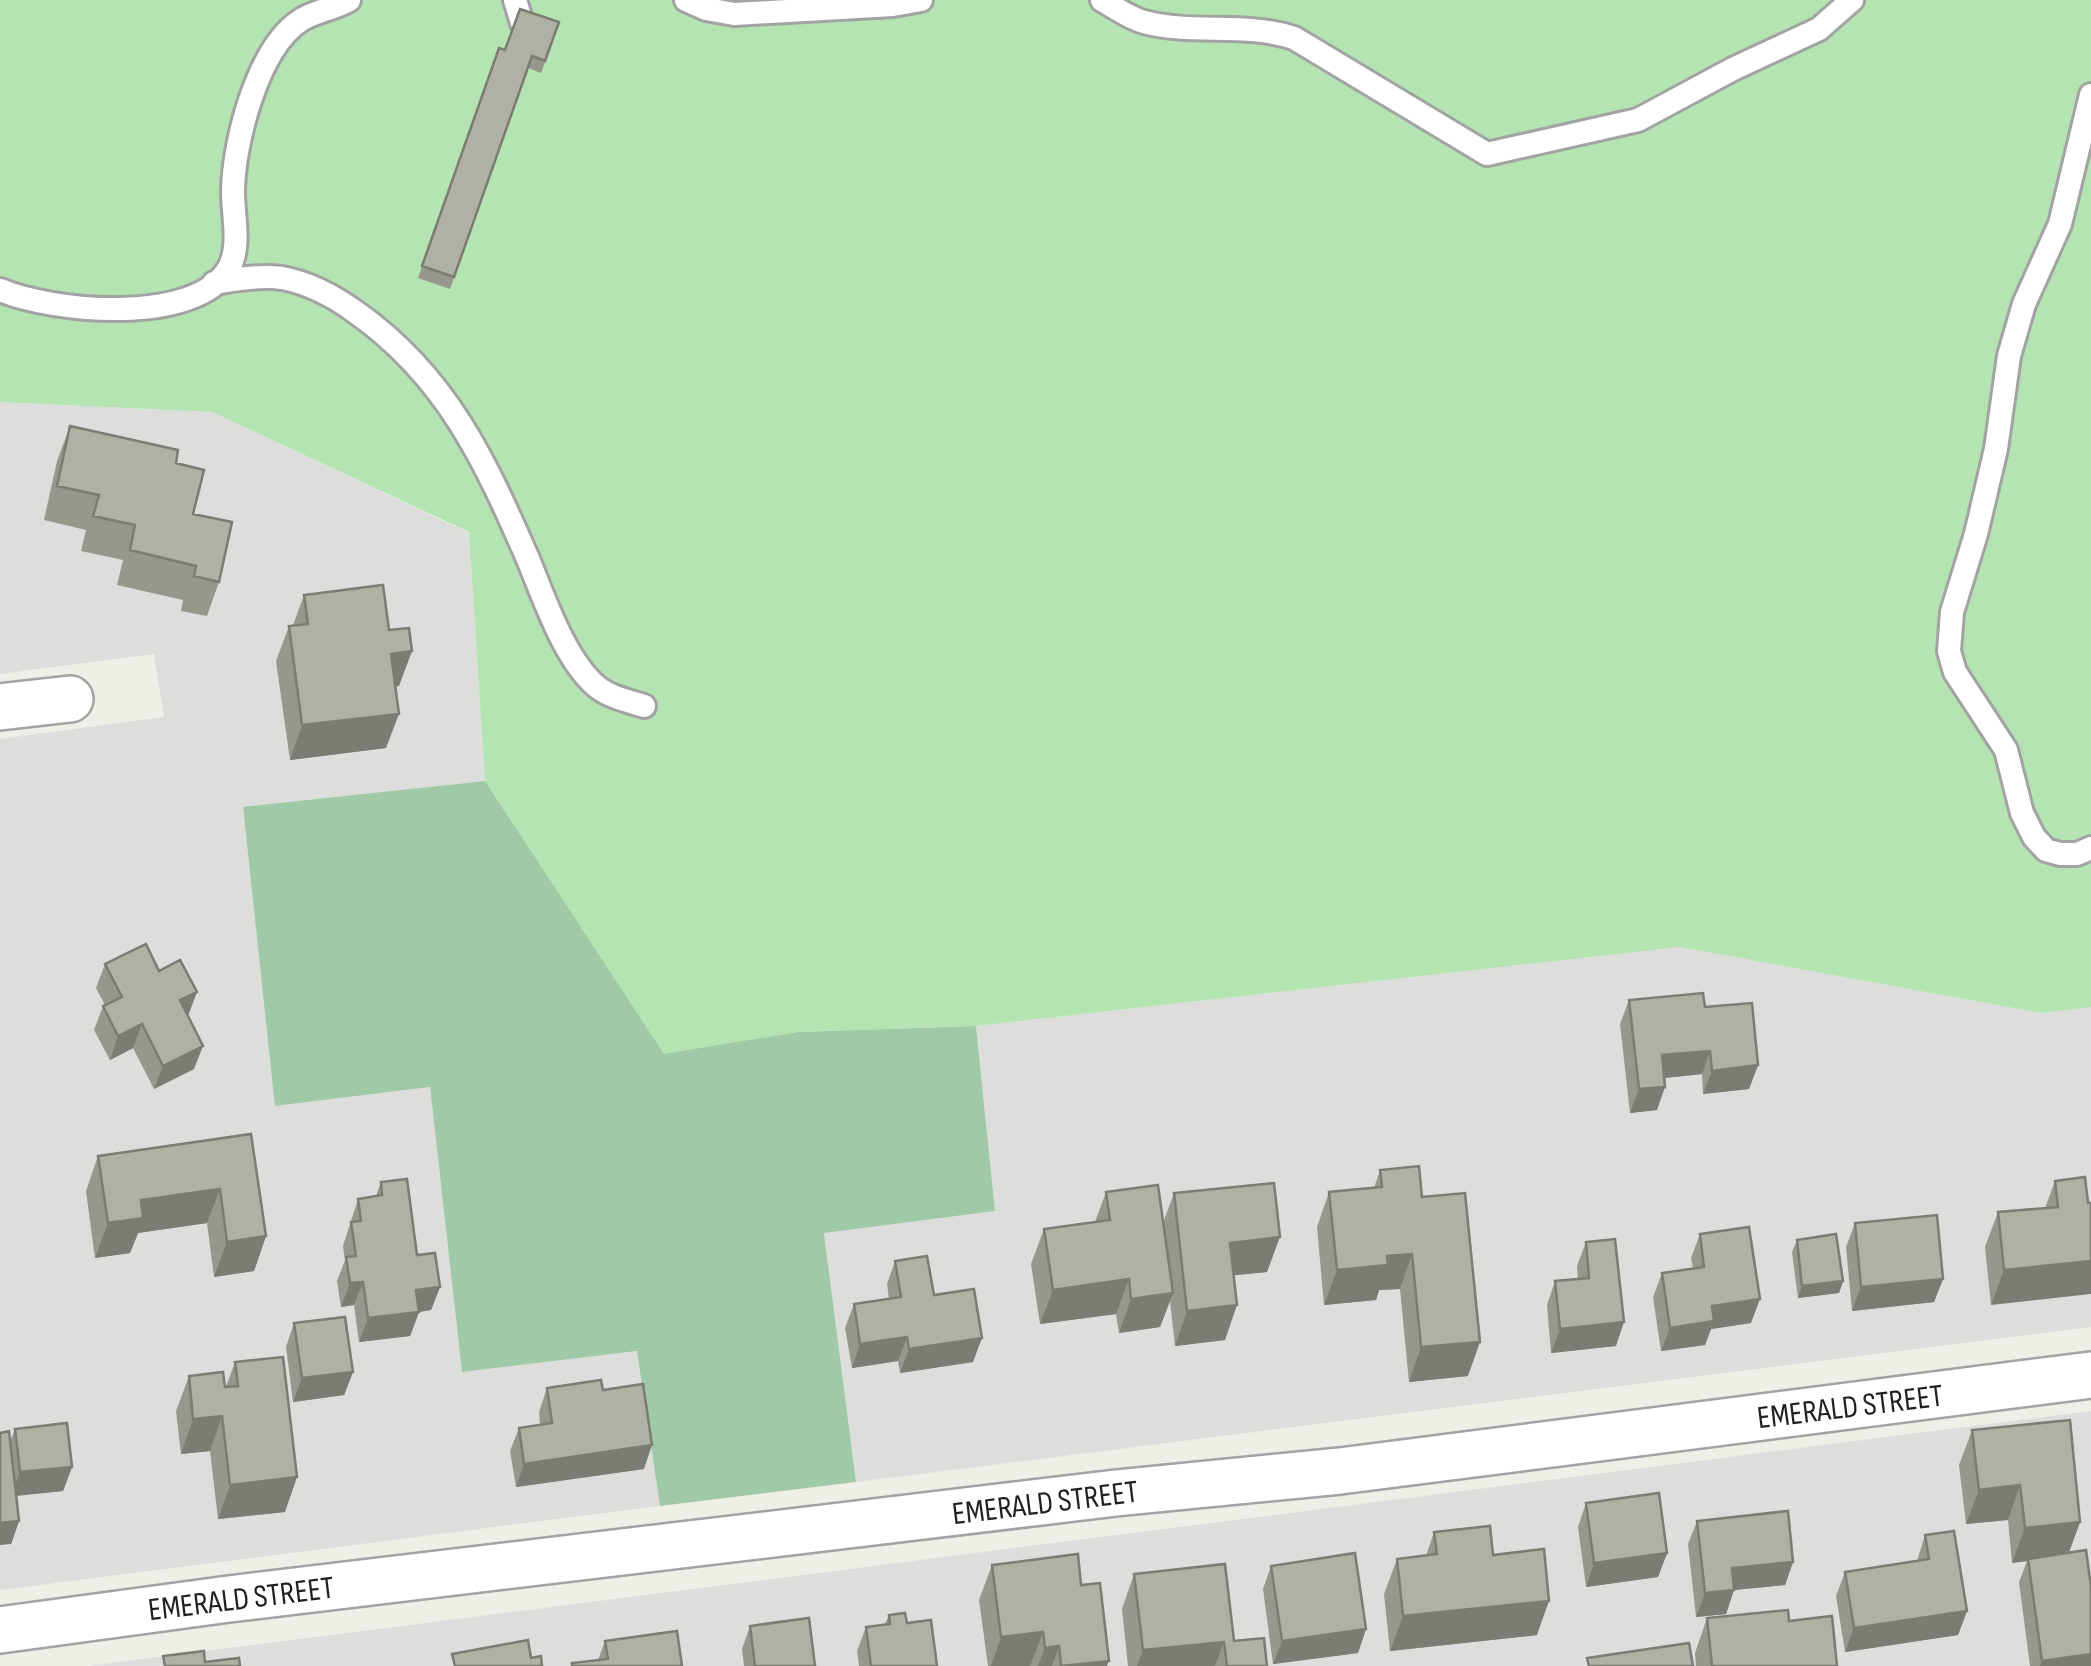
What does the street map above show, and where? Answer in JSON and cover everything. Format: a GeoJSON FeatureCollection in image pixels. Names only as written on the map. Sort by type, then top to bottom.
{"type":"FeatureCollection","features":[{"type":"Feature","properties":{"kind":"street"},"geometry":{"type":"LineString","coordinates":[[0,707],[70,700]]}},
{"type":"Feature","properties":{"kind":"street","name":"EMERALD STREET"},"geometry":{"type":"LineString","coordinates":[[0,1630],[978,1510],[1340,1471],[2091,1374]]}},
{"type":"Feature","properties":{"kind":"lane"},"geometry":{"type":"LineString","coordinates":[[0,290],[65,308],[108,310],[177,300],[210,288],[228,269],[235,250],[235,156],[245,113],[268,60],[298,22],[350,0]]}},
{"type":"Feature","properties":{"kind":"lane"},"geometry":{"type":"LineString","coordinates":[[515,0],[522,23]]}},
{"type":"Feature","properties":{"kind":"lane"},"geometry":{"type":"LineString","coordinates":[[686,0],[706,9],[734,14],[921,0]]}},
{"type":"Feature","properties":{"kind":"lane"},"geometry":{"type":"LineString","coordinates":[[1102,0],[1141,21],[1155,24],[1262,31],[1294,38],[1487,154],[1638,120],[1733,68],[1819,29],[1852,0]]}},
{"type":"Feature","properties":{"kind":"lane"},"geometry":{"type":"LineString","coordinates":[[2091,95],[2060,224],[2024,304],[2009,356],[1996,449],[1952,612],[1949,651],[1955,672],[2006,750],[2022,813],[2034,837],[2046,850],[2060,854],[2077,854],[2091,848]]}},
{"type":"Feature","properties":{"kind":"lane"},"geometry":{"type":"LineString","coordinates":[[214,283],[270,278],[313,287],[379,328],[417,364],[449,402],[488,467],[554,621],[582,670],[607,694],[644,706]]}},
{"type":"Feature","properties":{"kind":"shaded area"},"geometry":{"type":"Polygon","coordinates":[[[0,402],[212,412],[469,533],[485,781],[243,808],[276,1106],[430,1087],[462,1372],[638,1351],[660,1506],[0,1590],[0,739],[164,717],[154,654],[0,674],[0,402]]]}},
{"type":"Feature","properties":{"kind":"shaded area"},"geometry":{"type":"Polygon","coordinates":[[[1680,947],[2041,1013],[2091,1007],[2091,1327],[856,1482],[824,1232],[995,1211],[976,1026],[1680,947]]]}},
{"type":"Feature","properties":{"kind":"shaded area"},"geometry":{"type":"Polygon","coordinates":[[[2091,1411],[2091,1666],[88,1666],[2091,1411]]]}},
{"type":"Feature","properties":{"kind":"green space"},"geometry":{"type":"Polygon","coordinates":[[[0,0],[2091,0],[2091,1007],[2041,1013],[1680,947],[976,1026],[798,1032],[664,1055],[485,781],[469,532],[212,412],[0,402],[0,0]]]}},
{"type":"Feature","properties":{"kind":"green space"},"geometry":{"type":"Polygon","coordinates":[[[485,781],[664,1054],[798,1032],[976,1026],[995,1211],[824,1233],[856,1482],[660,1506],[637,1351],[462,1372],[430,1087],[275,1106],[243,807],[485,781]]]}},
{"type":"Feature","properties":{"kind":"building"},"geometry":{"type":"Polygon","coordinates":[[[520,9],[559,22],[545,61],[532,56],[454,277],[422,266],[499,48],[505,50],[520,9]]]}},
{"type":"Feature","properties":{"kind":"building"},"geometry":{"type":"Polygon","coordinates":[[[70,426],[178,450],[176,463],[204,470],[193,514],[232,522],[219,582],[194,576],[196,566],[130,550],[135,525],[93,516],[99,495],[57,486],[70,426]]]}},
{"type":"Feature","properties":{"kind":"building"},"geometry":{"type":"Polygon","coordinates":[[[383,585],[389,630],[409,628],[412,651],[391,654],[399,714],[302,725],[289,626],[308,624],[304,595],[383,585]]]}},
{"type":"Feature","properties":{"kind":"building"},"geometry":{"type":"Polygon","coordinates":[[[146,944],[159,971],[180,960],[197,992],[180,1000],[203,1046],[163,1066],[142,1024],[118,1036],[103,1006],[122,997],[105,964],[146,944]]]}},
{"type":"Feature","properties":{"kind":"building"},"geometry":{"type":"Polygon","coordinates":[[[1703,993],[1705,1007],[1752,1003],[1758,1065],[1712,1071],[1710,1051],[1662,1055],[1665,1087],[1639,1089],[1629,1000],[1703,993]]]}},
{"type":"Feature","properties":{"kind":"building"},"geometry":{"type":"Polygon","coordinates":[[[251,1134],[266,1236],[227,1242],[220,1189],[141,1200],[143,1218],[108,1223],[98,1156],[251,1134]]]}},
{"type":"Feature","properties":{"kind":"building"},"geometry":{"type":"Polygon","coordinates":[[[1419,1166],[1422,1197],[1465,1193],[1480,1342],[1421,1347],[1412,1254],[1387,1256],[1388,1265],[1337,1270],[1329,1192],[1382,1187],[1380,1170],[1419,1166]]]}},
{"type":"Feature","properties":{"kind":"building"},"geometry":{"type":"Polygon","coordinates":[[[2085,1177],[2091,1203],[2091,1261],[2004,1270],[1998,1212],[2058,1207],[2055,1181],[2085,1177]]]}},
{"type":"Feature","properties":{"kind":"building"},"geometry":{"type":"Polygon","coordinates":[[[407,1179],[417,1255],[435,1253],[440,1287],[416,1290],[419,1312],[368,1318],[363,1282],[350,1283],[346,1257],[356,1256],[351,1222],[361,1221],[358,1199],[382,1195],[381,1182],[407,1179]]]}},
{"type":"Feature","properties":{"kind":"building"},"geometry":{"type":"Polygon","coordinates":[[[1274,1183],[1280,1237],[1230,1243],[1237,1305],[1187,1311],[1174,1193],[1274,1183]]]}},
{"type":"Feature","properties":{"kind":"building"},"geometry":{"type":"Polygon","coordinates":[[[1158,1185],[1173,1293],[1131,1299],[1129,1279],[1053,1290],[1044,1229],[1110,1220],[1106,1192],[1158,1185]]]}},
{"type":"Feature","properties":{"kind":"building"},"geometry":{"type":"Polygon","coordinates":[[[1937,1215],[1943,1279],[1861,1287],[1855,1223],[1937,1215]]]}},
{"type":"Feature","properties":{"kind":"building"},"geometry":{"type":"Polygon","coordinates":[[[1749,1227],[1760,1299],[1712,1306],[1714,1321],[1670,1328],[1662,1273],[1704,1267],[1700,1234],[1749,1227]]]}},
{"type":"Feature","properties":{"kind":"building"},"geometry":{"type":"Polygon","coordinates":[[[1836,1234],[1843,1281],[1802,1286],[1797,1240],[1836,1234]]]}},
{"type":"Feature","properties":{"kind":"building"},"geometry":{"type":"Polygon","coordinates":[[[1615,1239],[1624,1322],[1560,1329],[1555,1281],[1589,1278],[1586,1242],[1615,1239]]]}},
{"type":"Feature","properties":{"kind":"building"},"geometry":{"type":"Polygon","coordinates":[[[927,1256],[934,1295],[974,1289],[982,1338],[909,1349],[907,1337],[860,1344],[854,1304],[901,1297],[895,1261],[927,1256]]]}},
{"type":"Feature","properties":{"kind":"building"},"geometry":{"type":"Polygon","coordinates":[[[345,1317],[353,1372],[302,1378],[294,1323],[345,1317]]]}},
{"type":"Feature","properties":{"kind":"building"},"geometry":{"type":"Polygon","coordinates":[[[283,1357],[297,1477],[230,1485],[222,1416],[193,1419],[189,1376],[223,1372],[225,1387],[238,1386],[235,1362],[283,1357]]]}},
{"type":"Feature","properties":{"kind":"building"},"geometry":{"type":"Polygon","coordinates":[[[601,1380],[603,1390],[643,1384],[652,1445],[524,1464],[519,1428],[552,1423],[547,1388],[601,1380]]]}},
{"type":"Feature","properties":{"kind":"building"},"geometry":{"type":"Polygon","coordinates":[[[2070,1420],[2080,1522],[2025,1528],[2020,1485],[1979,1490],[1972,1430],[2070,1420]]]}},
{"type":"Feature","properties":{"kind":"building"},"geometry":{"type":"Polygon","coordinates":[[[67,1423],[72,1467],[20,1472],[15,1429],[67,1423]]]}},
{"type":"Feature","properties":{"kind":"building"},"geometry":{"type":"Polygon","coordinates":[[[9,1431],[19,1521],[0,1523],[0,1433],[9,1431]]]}},
{"type":"Feature","properties":{"kind":"building"},"geometry":{"type":"Polygon","coordinates":[[[1659,1493],[1667,1553],[1594,1563],[1586,1503],[1659,1493]]]}},
{"type":"Feature","properties":{"kind":"building"},"geometry":{"type":"Polygon","coordinates":[[[1788,1511],[1793,1562],[1732,1568],[1734,1590],[1705,1593],[1697,1521],[1788,1511]]]}},
{"type":"Feature","properties":{"kind":"building"},"geometry":{"type":"Polygon","coordinates":[[[1490,1526],[1493,1555],[1544,1549],[1549,1601],[1403,1616],[1397,1559],[1437,1554],[1434,1532],[1490,1526]]]}},
{"type":"Feature","properties":{"kind":"building"},"geometry":{"type":"Polygon","coordinates":[[[1954,1531],[1967,1611],[1854,1628],[1845,1572],[1929,1559],[1925,1535],[1954,1531]]]}},
{"type":"Feature","properties":{"kind":"building"},"geometry":{"type":"Polygon","coordinates":[[[2086,1550],[2091,1587],[2091,1654],[2042,1661],[2028,1559],[2086,1550]]]}},
{"type":"Feature","properties":{"kind":"building"},"geometry":{"type":"Polygon","coordinates":[[[1355,1553],[1366,1629],[1282,1641],[1271,1566],[1355,1553]]]}},
{"type":"Feature","properties":{"kind":"building"},"geometry":{"type":"Polygon","coordinates":[[[1078,1554],[1081,1585],[1100,1583],[1109,1661],[1061,1666],[1059,1646],[1045,1648],[1043,1632],[1001,1637],[992,1565],[1078,1554]]]}},
{"type":"Feature","properties":{"kind":"building"},"geometry":{"type":"Polygon","coordinates":[[[1225,1564],[1234,1641],[1264,1638],[1267,1666],[1227,1666],[1224,1642],[1143,1650],[1134,1574],[1225,1564]]]}},
{"type":"Feature","properties":{"kind":"building"},"geometry":{"type":"Polygon","coordinates":[[[1788,1610],[1789,1621],[1832,1616],[1837,1666],[1712,1666],[1707,1618],[1788,1610]]]}},
{"type":"Feature","properties":{"kind":"building"},"geometry":{"type":"Polygon","coordinates":[[[905,1613],[907,1623],[931,1620],[937,1666],[871,1666],[866,1627],[890,1624],[889,1615],[905,1613]]]}},
{"type":"Feature","properties":{"kind":"building"},"geometry":{"type":"Polygon","coordinates":[[[809,1618],[815,1666],[755,1666],[750,1626],[809,1618]]]}},
{"type":"Feature","properties":{"kind":"building"},"geometry":{"type":"Polygon","coordinates":[[[677,1631],[682,1666],[572,1666],[608,1659],[605,1641],[677,1631]]]}},
{"type":"Feature","properties":{"kind":"building"},"geometry":{"type":"Polygon","coordinates":[[[528,1640],[531,1658],[541,1656],[542,1666],[455,1666],[452,1654],[528,1640]]]}},
{"type":"Feature","properties":{"kind":"building"},"geometry":{"type":"Polygon","coordinates":[[[1689,1643],[1693,1666],[1589,1666],[1587,1658],[1689,1643]]]}},
{"type":"Feature","properties":{"kind":"building"},"geometry":{"type":"Polygon","coordinates":[[[204,1651],[205,1662],[239,1658],[240,1666],[165,1666],[163,1656],[204,1651]]]}}]}
